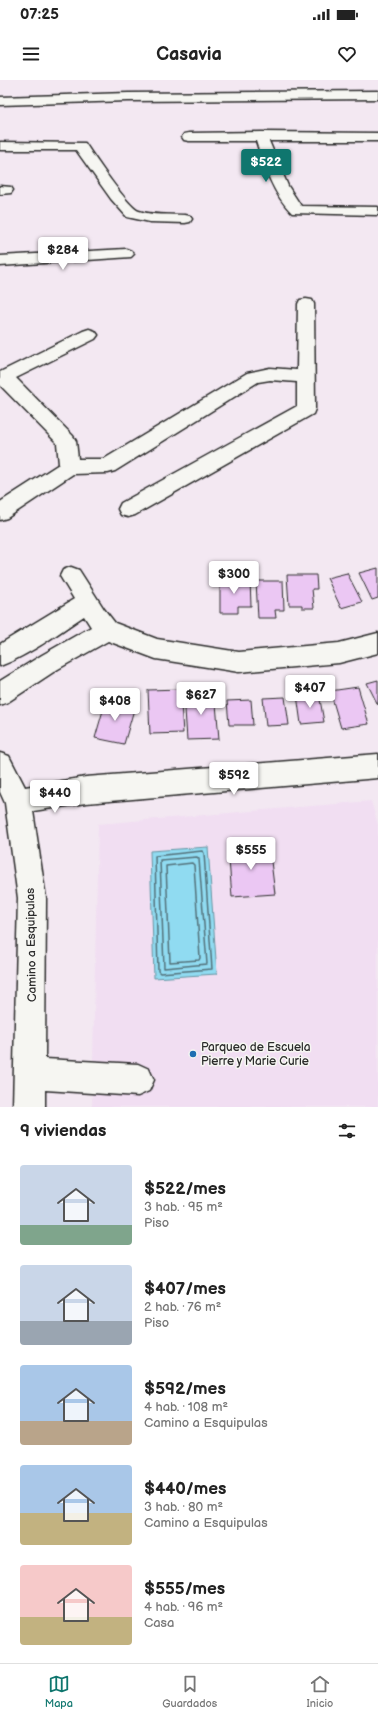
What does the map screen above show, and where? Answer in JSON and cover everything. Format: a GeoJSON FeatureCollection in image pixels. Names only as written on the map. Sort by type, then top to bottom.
{"type":"FeatureCollection","features":[{"type":"Feature","properties":{"kind":"street"},"geometry":{"type":"LineString","coordinates":[[0,101],[128,97],[378,95]]}},
{"type":"Feature","properties":{"kind":"street"},"geometry":{"type":"LineString","coordinates":[[261,136],[276,174],[295,209],[300,211],[378,211]]}},
{"type":"Feature","properties":{"kind":"street"},"geometry":{"type":"LineString","coordinates":[[189,137],[378,137]]}},
{"type":"Feature","properties":{"kind":"street"},"geometry":{"type":"LineString","coordinates":[[0,146],[74,144],[80,146],[116,196],[132,214],[150,218],[185,219]]}},
{"type":"Feature","properties":{"kind":"street"},"geometry":{"type":"LineString","coordinates":[[0,261],[126,254]]}},
{"type":"Feature","properties":{"kind":"street"},"geometry":{"type":"LineString","coordinates":[[128,509],[306,409],[306,304]]}},
{"type":"Feature","properties":{"kind":"street"},"geometry":{"type":"LineString","coordinates":[[70,467],[66,441],[2,378],[89,335]]}},
{"type":"Feature","properties":{"kind":"street"},"geometry":{"type":"LineString","coordinates":[[0,512],[70,467],[108,466],[253,377],[270,374],[306,377]]}},
{"type":"Feature","properties":{"kind":"street"},"geometry":{"type":"LineString","coordinates":[[71,576],[107,630],[156,649],[239,662],[339,653],[378,643]]}},
{"type":"Feature","properties":{"kind":"street"},"geometry":{"type":"LineString","coordinates":[[0,656],[35,636],[87,602]]}},
{"type":"Feature","properties":{"kind":"street"},"geometry":{"type":"LineString","coordinates":[[0,694],[50,662],[107,630]]}},
{"type":"Feature","properties":{"kind":"street","name":"Camino a Esquipulas"},"geometry":{"type":"LineString","coordinates":[[0,765],[18,801],[32,898],[31,1074],[29,1107]]}},
{"type":"Feature","properties":{"kind":"street"},"geometry":{"type":"LineString","coordinates":[[18,801],[86,790],[378,766]]}},
{"type":"Feature","properties":{"kind":"street"},"geometry":{"type":"LineString","coordinates":[[31,1074],[138,1080]]}},
{"type":"Feature","properties":{"kind":"shaded area"},"geometry":{"type":"Polygon","coordinates":[[[371,801],[378,825],[378,1107],[92,1107],[98,824],[371,801]]]}},
{"type":"Feature","properties":{"kind":"water"},"geometry":{"type":"Polygon","coordinates":[[[208,847],[217,974],[154,978],[150,851],[208,847]]]}},
{"type":"Feature","properties":{"kind":"building"},"geometry":{"type":"Polygon","coordinates":[[[378,568],[378,598],[372,600],[359,573],[378,568]]]}},
{"type":"Feature","properties":{"kind":"building"},"geometry":{"type":"Polygon","coordinates":[[[347,573],[362,602],[341,608],[327,578],[347,573]]]}},
{"type":"Feature","properties":{"kind":"building"},"geometry":{"type":"Polygon","coordinates":[[[287,575],[316,575],[317,589],[312,589],[314,608],[302,608],[302,605],[289,605],[287,575]]]}},
{"type":"Feature","properties":{"kind":"building"},"geometry":{"type":"Polygon","coordinates":[[[220,578],[250,579],[251,606],[238,606],[238,613],[220,613],[220,578]]]}},
{"type":"Feature","properties":{"kind":"building"},"geometry":{"type":"Polygon","coordinates":[[[256,581],[283,581],[284,610],[275,610],[276,618],[258,618],[256,581]]]}},
{"type":"Feature","properties":{"kind":"building"},"geometry":{"type":"Polygon","coordinates":[[[378,680],[378,705],[367,683],[378,680]]]}},
{"type":"Feature","properties":{"kind":"building"},"geometry":{"type":"Polygon","coordinates":[[[358,687],[369,724],[341,728],[330,691],[358,687]]]}},
{"type":"Feature","properties":{"kind":"building"},"geometry":{"type":"Polygon","coordinates":[[[180,689],[183,733],[150,734],[148,690],[180,689]]]}},
{"type":"Feature","properties":{"kind":"building"},"geometry":{"type":"Polygon","coordinates":[[[215,692],[219,739],[187,740],[184,694],[215,692]]]}},
{"type":"Feature","properties":{"kind":"building"},"geometry":{"type":"Polygon","coordinates":[[[319,694],[324,722],[301,724],[297,695],[319,694]]]}},
{"type":"Feature","properties":{"kind":"building"},"geometry":{"type":"Polygon","coordinates":[[[285,697],[289,725],[266,726],[263,698],[285,697]]]}},
{"type":"Feature","properties":{"kind":"building"},"geometry":{"type":"Polygon","coordinates":[[[106,700],[135,706],[124,744],[95,738],[106,700]]]}},
{"type":"Feature","properties":{"kind":"building"},"geometry":{"type":"Polygon","coordinates":[[[251,700],[253,725],[229,725],[227,701],[251,700]]]}},
{"type":"Feature","properties":{"kind":"building"},"geometry":{"type":"Polygon","coordinates":[[[269,845],[275,894],[232,897],[228,847],[269,845]]]}},
{"type":"Feature","properties":{"kind":"place","name":"Parqueo de Escuela Pierre y Marie Curie"},"geometry":{"type":"Point","coordinates":[193,1054]}}]}
